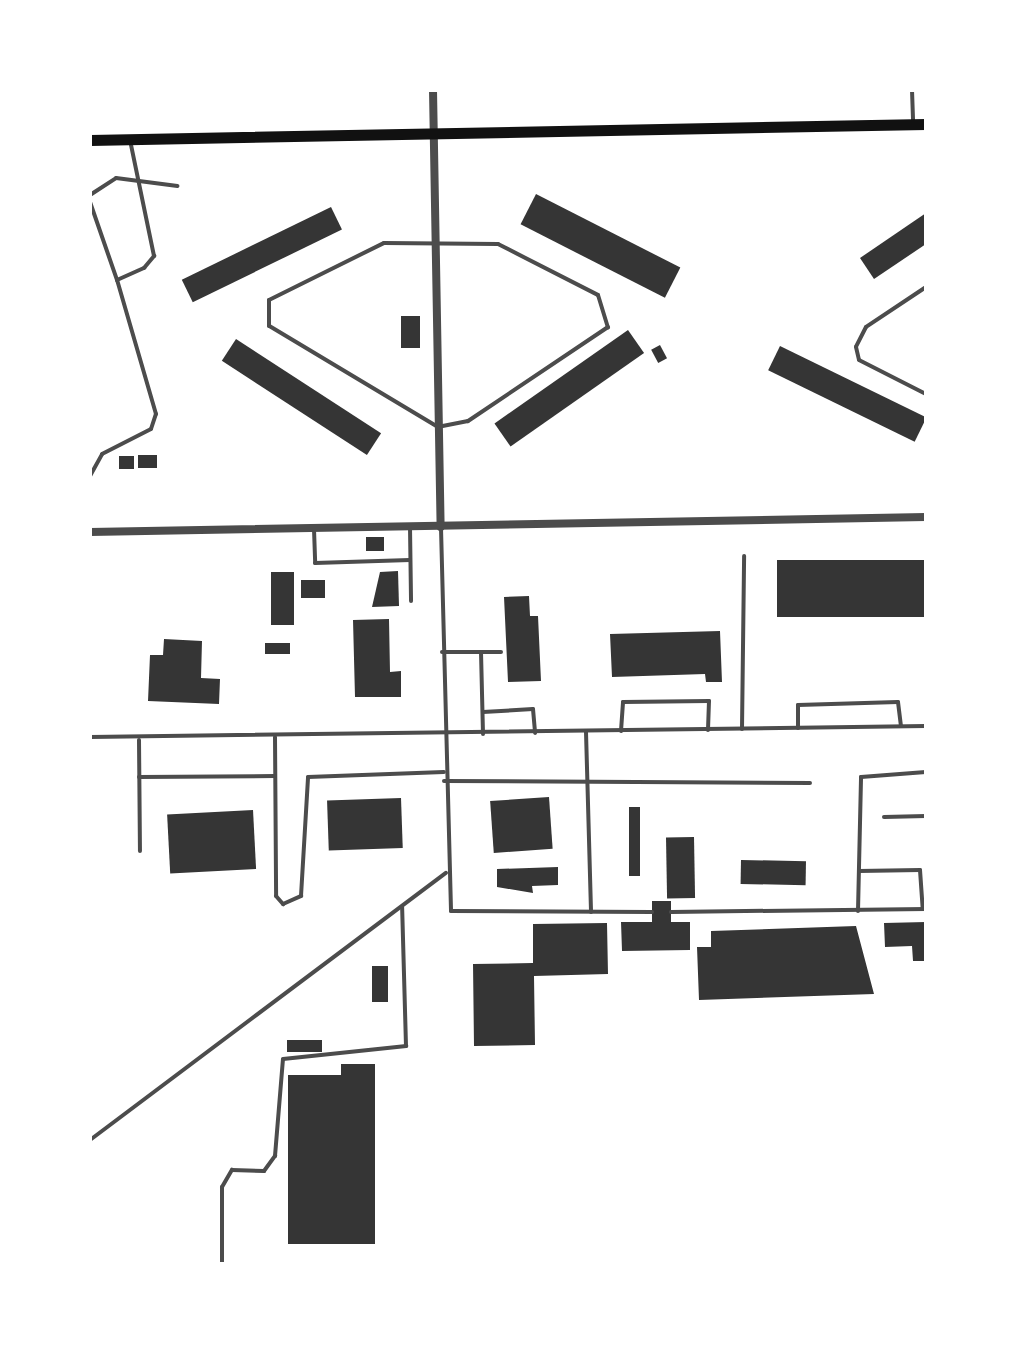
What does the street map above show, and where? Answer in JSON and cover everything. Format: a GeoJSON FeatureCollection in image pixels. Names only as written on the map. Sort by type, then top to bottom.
{"type":"FeatureCollection","features":[{"type":"Feature","properties":{"kind":"main road"},"geometry":{"type":"LineString","coordinates":[[90,140],[920,124]]}},
{"type":"Feature","properties":{"kind":"street"},"geometry":{"type":"LineString","coordinates":[[433,90],[441,527]]}},
{"type":"Feature","properties":{"kind":"street"},"geometry":{"type":"LineString","coordinates":[[90,532],[926,517]]}},
{"type":"Feature","properties":{"kind":"lane"},"geometry":{"type":"LineString","coordinates":[[912,90],[920,124]]}},
{"type":"Feature","properties":{"kind":"lane"},"geometry":{"type":"LineString","coordinates":[[117,280],[154,256],[145,186],[129,138]]}},
{"type":"Feature","properties":{"kind":"lane"},"geometry":{"type":"LineString","coordinates":[[90,195],[116,178],[145,186],[177,186]]}},
{"type":"Feature","properties":{"kind":"lane"},"geometry":{"type":"LineString","coordinates":[[90,202],[117,280],[156,414],[151,429],[102,454],[90,476]]}},
{"type":"Feature","properties":{"kind":"lane"},"geometry":{"type":"LineString","coordinates":[[384,243],[498,244],[598,295],[610,322],[468,421],[438,427],[279,337],[265,312],[269,300],[384,243]]}},
{"type":"Feature","properties":{"kind":"lane"},"geometry":{"type":"LineString","coordinates":[[926,287],[866,327],[856,347],[859,360],[926,394]]}},
{"type":"Feature","properties":{"kind":"lane"},"geometry":{"type":"LineString","coordinates":[[410,527],[411,601]]}},
{"type":"Feature","properties":{"kind":"lane"},"geometry":{"type":"LineString","coordinates":[[441,527],[448,904],[459,915],[652,912]]}},
{"type":"Feature","properties":{"kind":"lane"},"geometry":{"type":"LineString","coordinates":[[314,529],[315,563],[410,560]]}},
{"type":"Feature","properties":{"kind":"lane"},"geometry":{"type":"LineString","coordinates":[[742,729],[744,556]]}},
{"type":"Feature","properties":{"kind":"lane"},"geometry":{"type":"LineString","coordinates":[[442,652],[501,652]]}},
{"type":"Feature","properties":{"kind":"lane"},"geometry":{"type":"LineString","coordinates":[[481,652],[483,734]]}},
{"type":"Feature","properties":{"kind":"lane"},"geometry":{"type":"LineString","coordinates":[[621,732],[623,702],[709,701],[708,730]]}},
{"type":"Feature","properties":{"kind":"lane"},"geometry":{"type":"LineString","coordinates":[[798,728],[798,705],[898,702],[901,726]]}},
{"type":"Feature","properties":{"kind":"lane"},"geometry":{"type":"LineString","coordinates":[[483,712],[533,709],[535,733]]}},
{"type":"Feature","properties":{"kind":"lane"},"geometry":{"type":"LineString","coordinates":[[90,737],[139,740],[926,726]]}},
{"type":"Feature","properties":{"kind":"lane"},"geometry":{"type":"LineString","coordinates":[[586,732],[591,912]]}},
{"type":"Feature","properties":{"kind":"lane"},"geometry":{"type":"LineString","coordinates":[[275,736],[276,896],[283,904],[301,896],[308,777],[444,772]]}},
{"type":"Feature","properties":{"kind":"lane"},"geometry":{"type":"LineString","coordinates":[[139,740],[140,851]]}},
{"type":"Feature","properties":{"kind":"lane"},"geometry":{"type":"LineString","coordinates":[[858,911],[861,777],[926,772]]}},
{"type":"Feature","properties":{"kind":"lane"},"geometry":{"type":"LineString","coordinates":[[139,777],[275,776]]}},
{"type":"Feature","properties":{"kind":"lane"},"geometry":{"type":"LineString","coordinates":[[444,781],[810,783]]}},
{"type":"Feature","properties":{"kind":"lane"},"geometry":{"type":"LineString","coordinates":[[884,817],[926,816]]}},
{"type":"Feature","properties":{"kind":"lane"},"geometry":{"type":"LineString","coordinates":[[671,912],[924,909],[920,870],[859,871]]}},
{"type":"Feature","properties":{"kind":"lane"},"geometry":{"type":"LineString","coordinates":[[90,1140],[446,873]]}},
{"type":"Feature","properties":{"kind":"lane"},"geometry":{"type":"LineString","coordinates":[[222,1264],[222,1187],[232,1170],[264,1171],[275,1156],[283,1059],[406,1046],[402,907]]}},
{"type":"Feature","properties":{"kind":"building"},"geometry":{"type":"Polygon","coordinates":[[[536,194],[680,268],[665,298],[521,224],[536,194]]]}},
{"type":"Feature","properties":{"kind":"building"},"geometry":{"type":"Polygon","coordinates":[[[331,207],[342,229],[193,302],[182,280],[331,207]]]}},
{"type":"Feature","properties":{"kind":"building"},"geometry":{"type":"Polygon","coordinates":[[[926,213],[926,244],[874,279],[860,258],[926,213]]]}},
{"type":"Feature","properties":{"kind":"building"},"geometry":{"type":"Polygon","coordinates":[[[401,316],[420,316],[420,348],[401,348],[401,316]]]}},
{"type":"Feature","properties":{"kind":"building"},"geometry":{"type":"Polygon","coordinates":[[[628,330],[644,353],[511,446],[494,423],[628,330]]]}},
{"type":"Feature","properties":{"kind":"building"},"geometry":{"type":"Polygon","coordinates":[[[236,339],[381,433],[367,455],[222,361],[236,339]]]}},
{"type":"Feature","properties":{"kind":"building"},"geometry":{"type":"Polygon","coordinates":[[[660,345],[667,358],[658,363],[651,350],[660,345]]]}},
{"type":"Feature","properties":{"kind":"building"},"geometry":{"type":"Polygon","coordinates":[[[780,346],[926,417],[915,442],[768,370],[780,346]]]}},
{"type":"Feature","properties":{"kind":"building"},"geometry":{"type":"Polygon","coordinates":[[[138,455],[157,455],[157,468],[138,468],[138,455]]]}},
{"type":"Feature","properties":{"kind":"building"},"geometry":{"type":"Polygon","coordinates":[[[119,456],[134,456],[134,469],[119,469],[119,456]]]}},
{"type":"Feature","properties":{"kind":"building"},"geometry":{"type":"Polygon","coordinates":[[[366,537],[384,537],[384,551],[366,551],[366,537]]]}},
{"type":"Feature","properties":{"kind":"building"},"geometry":{"type":"Polygon","coordinates":[[[777,560],[926,560],[926,617],[777,617],[777,560]]]}},
{"type":"Feature","properties":{"kind":"building"},"geometry":{"type":"Polygon","coordinates":[[[398,571],[399,606],[372,607],[380,572],[398,571]]]}},
{"type":"Feature","properties":{"kind":"building"},"geometry":{"type":"Polygon","coordinates":[[[271,572],[294,572],[294,625],[271,625],[271,572]]]}},
{"type":"Feature","properties":{"kind":"building"},"geometry":{"type":"Polygon","coordinates":[[[301,580],[325,580],[325,598],[301,598],[301,580]]]}},
{"type":"Feature","properties":{"kind":"building"},"geometry":{"type":"Polygon","coordinates":[[[529,596],[530,616],[538,616],[541,681],[508,682],[504,597],[529,596]]]}},
{"type":"Feature","properties":{"kind":"building"},"geometry":{"type":"Polygon","coordinates":[[[389,619],[390,672],[401,671],[401,697],[355,697],[353,620],[389,619]]]}},
{"type":"Feature","properties":{"kind":"building"},"geometry":{"type":"Polygon","coordinates":[[[720,631],[722,682],[706,682],[705,674],[612,677],[610,634],[720,631]]]}},
{"type":"Feature","properties":{"kind":"building"},"geometry":{"type":"Polygon","coordinates":[[[164,639],[202,641],[201,678],[220,679],[219,704],[148,701],[150,655],[163,655],[164,639]]]}},
{"type":"Feature","properties":{"kind":"building"},"geometry":{"type":"Polygon","coordinates":[[[265,643],[290,643],[290,654],[265,654],[265,643]]]}},
{"type":"Feature","properties":{"kind":"building"},"geometry":{"type":"Polygon","coordinates":[[[549,797],[553,849],[494,853],[490,801],[549,797]]]}},
{"type":"Feature","properties":{"kind":"building"},"geometry":{"type":"Polygon","coordinates":[[[401,798],[403,848],[329,851],[327,801],[401,798]]]}},
{"type":"Feature","properties":{"kind":"building"},"geometry":{"type":"Polygon","coordinates":[[[629,807],[640,807],[640,876],[629,876],[629,807]]]}},
{"type":"Feature","properties":{"kind":"building"},"geometry":{"type":"Polygon","coordinates":[[[253,810],[256,869],[170,873],[167,815],[253,810]]]}},
{"type":"Feature","properties":{"kind":"building"},"geometry":{"type":"Polygon","coordinates":[[[666,837],[694,837],[695,898],[667,898],[666,837]]]}},
{"type":"Feature","properties":{"kind":"building"},"geometry":{"type":"Polygon","coordinates":[[[741,860],[806,861],[806,885],[741,884],[741,860]]]}},
{"type":"Feature","properties":{"kind":"building"},"geometry":{"type":"Polygon","coordinates":[[[558,867],[558,885],[532,886],[533,893],[497,887],[497,869],[558,867]]]}},
{"type":"Feature","properties":{"kind":"building"},"geometry":{"type":"Polygon","coordinates":[[[652,901],[671,901],[671,922],[690,922],[690,950],[622,951],[621,922],[652,922],[652,901]]]}},
{"type":"Feature","properties":{"kind":"building"},"geometry":{"type":"Polygon","coordinates":[[[926,922],[925,961],[913,961],[912,946],[885,947],[884,923],[926,922]]]}},
{"type":"Feature","properties":{"kind":"building"},"geometry":{"type":"Polygon","coordinates":[[[607,923],[608,974],[534,976],[535,1045],[474,1046],[473,964],[533,963],[533,924],[607,923]]]}},
{"type":"Feature","properties":{"kind":"building"},"geometry":{"type":"Polygon","coordinates":[[[856,926],[874,994],[699,1000],[697,947],[711,947],[711,931],[856,926]]]}},
{"type":"Feature","properties":{"kind":"building"},"geometry":{"type":"Polygon","coordinates":[[[372,966],[388,966],[388,1002],[372,1002],[372,966]]]}},
{"type":"Feature","properties":{"kind":"building"},"geometry":{"type":"Polygon","coordinates":[[[287,1040],[322,1040],[322,1052],[287,1052],[287,1040]]]}},
{"type":"Feature","properties":{"kind":"building"},"geometry":{"type":"Polygon","coordinates":[[[341,1064],[375,1064],[375,1244],[288,1244],[288,1075],[341,1075],[341,1064]]]}}]}
